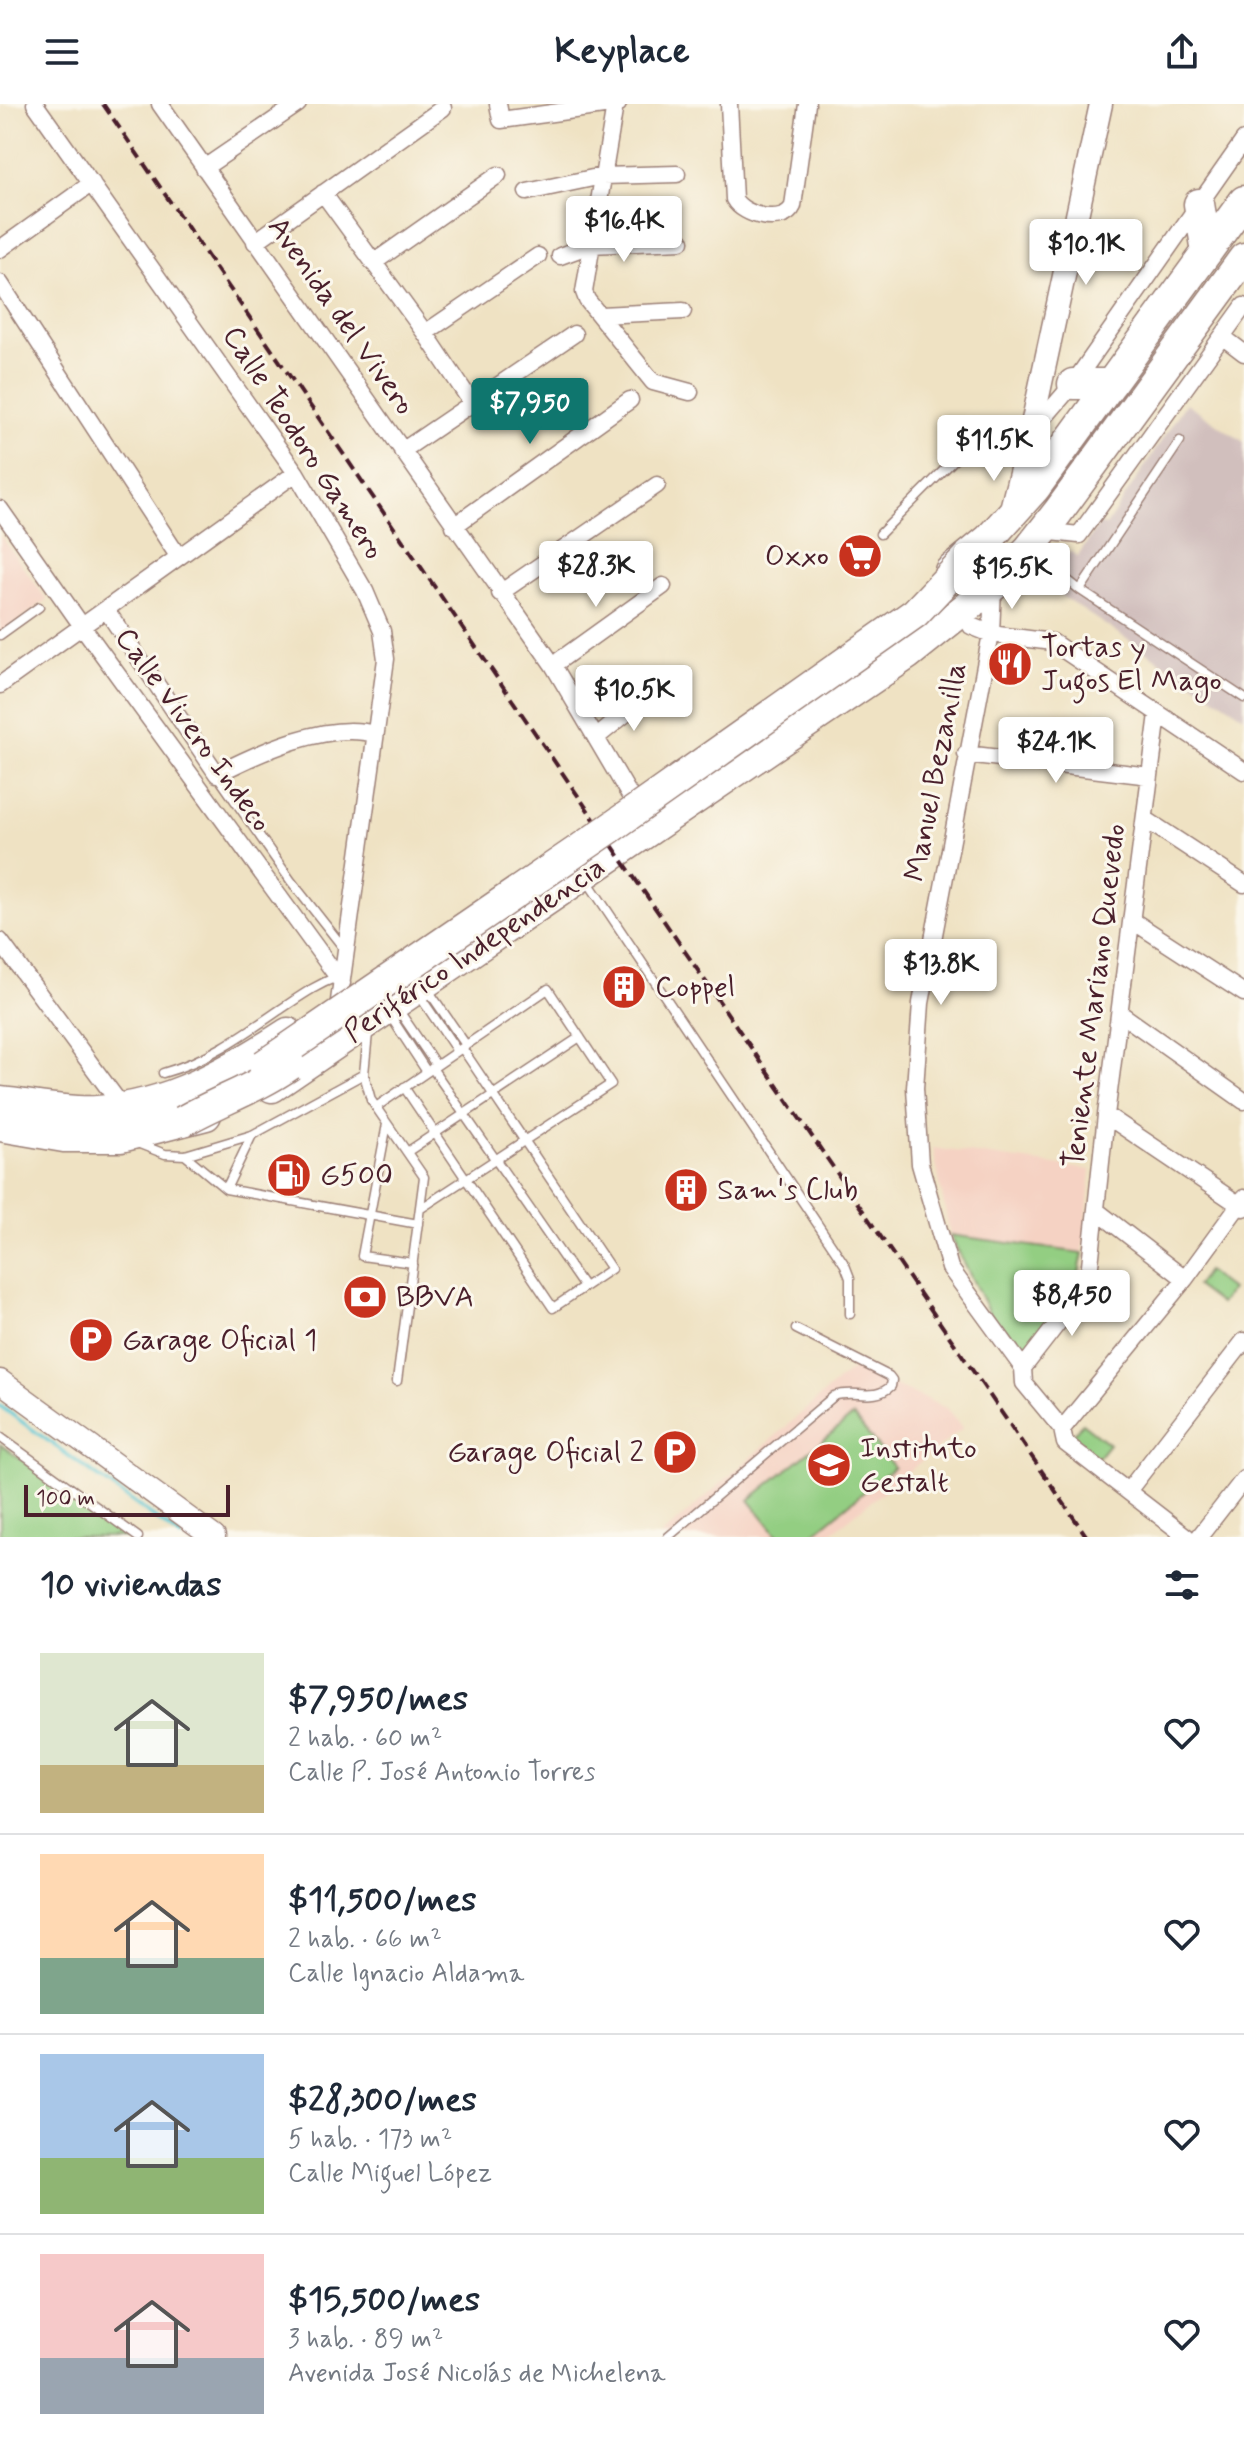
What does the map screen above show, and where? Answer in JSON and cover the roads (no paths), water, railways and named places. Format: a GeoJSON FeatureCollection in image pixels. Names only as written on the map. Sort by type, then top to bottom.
{"type":"FeatureCollection","features":[{"type":"Feature","properties":{"kind":"highway"},"geometry":{"type":"LineString","coordinates":[[603,843],[915,613],[1035,488],[1244,201]]}},
{"type":"Feature","properties":{"kind":"highway"},"geometry":{"type":"LineString","coordinates":[[1199,204],[1207,252]]}},
{"type":"Feature","properties":{"kind":"highway"},"geometry":{"type":"LineString","coordinates":[[968,619],[1035,540],[1241,273]]}},
{"type":"Feature","properties":{"kind":"highway"},"geometry":{"type":"LineString","coordinates":[[1073,384],[1111,384]]}},
{"type":"Feature","properties":{"kind":"highway","name":"Periférico Independencia"},"geometry":{"type":"LineString","coordinates":[[176,1096],[208,1115],[277,1085],[583,876],[633,801],[878,623],[989,537]]}},
{"type":"Feature","properties":{"kind":"highway"},"geometry":{"type":"LineString","coordinates":[[176,1096],[264,1065],[905,648],[958,605],[993,586]]}},
{"type":"Feature","properties":{"kind":"highway","name":"Periférico Independencia"},"geometry":{"type":"LineString","coordinates":[[0,1126],[64,1137],[122,1122],[246,1060],[340,986],[603,843],[968,619]]}},
{"type":"Feature","properties":{"kind":"highway","name":"Periférico Independencia"},"geometry":{"type":"LineString","coordinates":[[0,1102],[95,1111],[122,1122]]}},
{"type":"Feature","properties":{"kind":"street","name":"Calle Teodoro Gamero"},"geometry":{"type":"LineString","coordinates":[[35,104],[296,473],[365,591],[382,631],[386,659],[340,986]]}},
{"type":"Feature","properties":{"kind":"street","name":"Avenida del Vivero"},"geometry":{"type":"LineString","coordinates":[[160,104],[553,665],[633,801]]}},
{"type":"Feature","properties":{"kind":"street"},"geometry":{"type":"LineString","coordinates":[[204,168],[298,104]]}},
{"type":"Feature","properties":{"kind":"street"},"geometry":{"type":"LineString","coordinates":[[498,104],[501,120],[617,104],[584,292],[653,382],[690,392]]}},
{"type":"Feature","properties":{"kind":"street"},"geometry":{"type":"LineString","coordinates":[[729,104],[732,188],[738,206],[748,212],[783,217],[790,213],[807,104]]}},
{"type":"Feature","properties":{"kind":"street"},"geometry":{"type":"LineString","coordinates":[[989,537],[1024,459],[1101,104]]}},
{"type":"Feature","properties":{"kind":"street"},"geometry":{"type":"LineString","coordinates":[[255,242],[443,108]]}},
{"type":"Feature","properties":{"kind":"street"},"geometry":{"type":"LineString","coordinates":[[1030,434],[1073,384],[1244,140]]}},
{"type":"Feature","properties":{"kind":"street"},"geometry":{"type":"LineString","coordinates":[[527,192],[602,176],[677,174]]}},
{"type":"Feature","properties":{"kind":"street"},"geometry":{"type":"LineString","coordinates":[[373,263],[498,175]]}},
{"type":"Feature","properties":{"kind":"street"},"geometry":{"type":"LineString","coordinates":[[0,249],[92,183]]}},
{"type":"Feature","properties":{"kind":"street"},"geometry":{"type":"LineString","coordinates":[[323,193],[472,403]]}},
{"type":"Feature","properties":{"kind":"street"},"geometry":{"type":"LineString","coordinates":[[560,256],[590,245],[681,241]]}},
{"type":"Feature","properties":{"kind":"street"},"geometry":{"type":"LineString","coordinates":[[425,333],[538,256]]}},
{"type":"Feature","properties":{"kind":"street"},"geometry":{"type":"LineString","coordinates":[[0,283],[178,556]]}},
{"type":"Feature","properties":{"kind":"street"},"geometry":{"type":"LineString","coordinates":[[1035,540],[1079,535],[1244,306]]}},
{"type":"Feature","properties":{"kind":"street"},"geometry":{"type":"LineString","coordinates":[[600,315],[683,311]]}},
{"type":"Feature","properties":{"kind":"street"},"geometry":{"type":"LineString","coordinates":[[402,451],[574,334]]}},
{"type":"Feature","properties":{"kind":"street"},"geometry":{"type":"LineString","coordinates":[[1223,337],[1244,353]]}},
{"type":"Feature","properties":{"kind":"street"},"geometry":{"type":"LineString","coordinates":[[454,526],[630,400]]}},
{"type":"Feature","properties":{"kind":"street"},"geometry":{"type":"LineString","coordinates":[[0,685],[296,473]]}},
{"type":"Feature","properties":{"kind":"street"},"geometry":{"type":"LineString","coordinates":[[500,593],[657,485]]}},
{"type":"Feature","properties":{"kind":"street","name":"Calle Vivero Indeco"},"geometry":{"type":"LineString","coordinates":[[0,509],[340,986]]}},
{"type":"Feature","properties":{"kind":"street"},"geometry":{"type":"LineString","coordinates":[[553,665],[663,586]]}},
{"type":"Feature","properties":{"kind":"street","name":"Manuel Bezanilla"},"geometry":{"type":"LineString","coordinates":[[993,586],[991,634],[921,1003],[915,1088],[920,1164],[950,1268],[1023,1368],[1024,1383],[1062,1429],[1065,1443],[1128,1491]]}},
{"type":"Feature","properties":{"kind":"street"},"geometry":{"type":"LineString","coordinates":[[107,611],[217,774],[307,737],[363,730],[375,734]]}},
{"type":"Feature","properties":{"kind":"street"},"geometry":{"type":"LineString","coordinates":[[968,619],[991,634],[1052,642],[1244,771]]}},
{"type":"Feature","properties":{"kind":"street"},"geometry":{"type":"LineString","coordinates":[[597,737],[645,698]]}},
{"type":"Feature","properties":{"kind":"street","name":"Teniente Mariano Quevedo"},"geometry":{"type":"LineString","coordinates":[[1023,1368],[1088,1284],[1106,1115],[1158,714]]}},
{"type":"Feature","properties":{"kind":"street"},"geometry":{"type":"LineString","coordinates":[[966,754],[1150,776]]}},
{"type":"Feature","properties":{"kind":"street"},"geometry":{"type":"LineString","coordinates":[[1145,819],[1244,884]]}},
{"type":"Feature","properties":{"kind":"street"},"geometry":{"type":"LineString","coordinates":[[1133,921],[1244,993]]}},
{"type":"Feature","properties":{"kind":"street"},"geometry":{"type":"LineString","coordinates":[[0,941],[122,1122]]}},
{"type":"Feature","properties":{"kind":"street"},"geometry":{"type":"LineString","coordinates":[[1121,1014],[1244,1101]]}},
{"type":"Feature","properties":{"kind":"street"},"geometry":{"type":"LineString","coordinates":[[1062,1429],[1242,1204],[1106,1115]]}},
{"type":"Feature","properties":{"kind":"street"},"geometry":{"type":"LineString","coordinates":[[1097,1211],[1185,1279]]}},
{"type":"Feature","properties":{"kind":"street"},"geometry":{"type":"LineString","coordinates":[[1187,1537],[1128,1491],[1244,1341]]}},
{"type":"Feature","properties":{"kind":"street"},"geometry":{"type":"LineString","coordinates":[[0,1381],[214,1537]]}},
{"type":"Feature","properties":{"kind":"street"},"geometry":{"type":"LineString","coordinates":[[1199,1537],[1244,1479]]}},
{"type":"Feature","properties":{"kind":"lane"},"geometry":{"type":"LineString","coordinates":[[1080,590],[1180,441]]}},
{"type":"Feature","properties":{"kind":"lane"},"geometry":{"type":"LineString","coordinates":[[880,534],[960,454],[1024,459]]}},
{"type":"Feature","properties":{"kind":"lane"},"geometry":{"type":"LineString","coordinates":[[1035,540],[1080,590],[1244,698]]}},
{"type":"Feature","properties":{"kind":"lane"},"geometry":{"type":"LineString","coordinates":[[0,635],[39,607]]}},
{"type":"Feature","properties":{"kind":"lane"},"geometry":{"type":"LineString","coordinates":[[217,774],[291,881],[347,952]]}},
{"type":"Feature","properties":{"kind":"lane"},"geometry":{"type":"LineString","coordinates":[[583,876],[845,1265],[850,1278],[850,1314]]}},
{"type":"Feature","properties":{"kind":"lane"},"geometry":{"type":"LineString","coordinates":[[376,1107],[548,989],[611,1084],[420,1209]]}},
{"type":"Feature","properties":{"kind":"lane"},"geometry":{"type":"LineString","coordinates":[[398,1002],[461,1048],[611,1269],[553,1308],[404,1087]]}},
{"type":"Feature","properties":{"kind":"lane"},"geometry":{"type":"LineString","coordinates":[[398,1002],[432,1068],[584,1287]]}},
{"type":"Feature","properties":{"kind":"lane"},"geometry":{"type":"LineString","coordinates":[[122,1122],[165,1154],[185,1155],[252,1135],[364,1074],[398,1002]]}},
{"type":"Feature","properties":{"kind":"lane"},"geometry":{"type":"LineString","coordinates":[[407,1152],[580,1037]]}},
{"type":"Feature","properties":{"kind":"lane"},"geometry":{"type":"LineString","coordinates":[[364,1074],[371,1100],[424,1177],[397,1381]]}},
{"type":"Feature","properties":{"kind":"lane"},"geometry":{"type":"LineString","coordinates":[[387,1124],[362,1256],[413,1263]]}},
{"type":"Feature","properties":{"kind":"lane"},"geometry":{"type":"LineString","coordinates":[[226,1189],[252,1135]]}},
{"type":"Feature","properties":{"kind":"lane"},"geometry":{"type":"LineString","coordinates":[[185,1155],[226,1189],[418,1224]]}},
{"type":"Feature","properties":{"kind":"lane"},"geometry":{"type":"LineString","coordinates":[[668,1537],[834,1396],[845,1392],[873,1396],[891,1386],[889,1376],[796,1329]]}},
{"type":"Feature","properties":{"kind":"lane"},"geometry":{"type":"LineString","coordinates":[[0,1437],[138,1537]]}},
{"type":"Feature","properties":{"kind":"waterway"},"geometry":{"type":"LineString","coordinates":[[0,1406],[181,1537]]}},
{"type":"Feature","properties":{"kind":"railway"},"geometry":{"type":"LineString","coordinates":[[103,104],[1087,1537]]}},
{"type":"Feature","properties":{"kind":"place","name":"Oxxo"},"geometry":{"type":"Point","coordinates":[860,556]}},
{"type":"Feature","properties":{"kind":"place","name":"Tortas y Jugos El Mago"},"geometry":{"type":"Point","coordinates":[1010,664]}},
{"type":"Feature","properties":{"kind":"place","name":"Coppel"},"geometry":{"type":"Point","coordinates":[624,987]}},
{"type":"Feature","properties":{"kind":"place","name":"G500"},"geometry":{"type":"Point","coordinates":[289,1175]}},
{"type":"Feature","properties":{"kind":"place","name":"Sam's Club"},"geometry":{"type":"Point","coordinates":[686,1190]}},
{"type":"Feature","properties":{"kind":"place","name":"BBVA"},"geometry":{"type":"Point","coordinates":[365,1297]}},
{"type":"Feature","properties":{"kind":"place","name":"Garage Oficial 1"},"geometry":{"type":"Point","coordinates":[91,1340]}},
{"type":"Feature","properties":{"kind":"place","name":"Garage Oficial 2"},"geometry":{"type":"Point","coordinates":[675,1452]}},
{"type":"Feature","properties":{"kind":"place","name":"Instituto Gestalt"},"geometry":{"type":"Point","coordinates":[829,1465]}}]}
